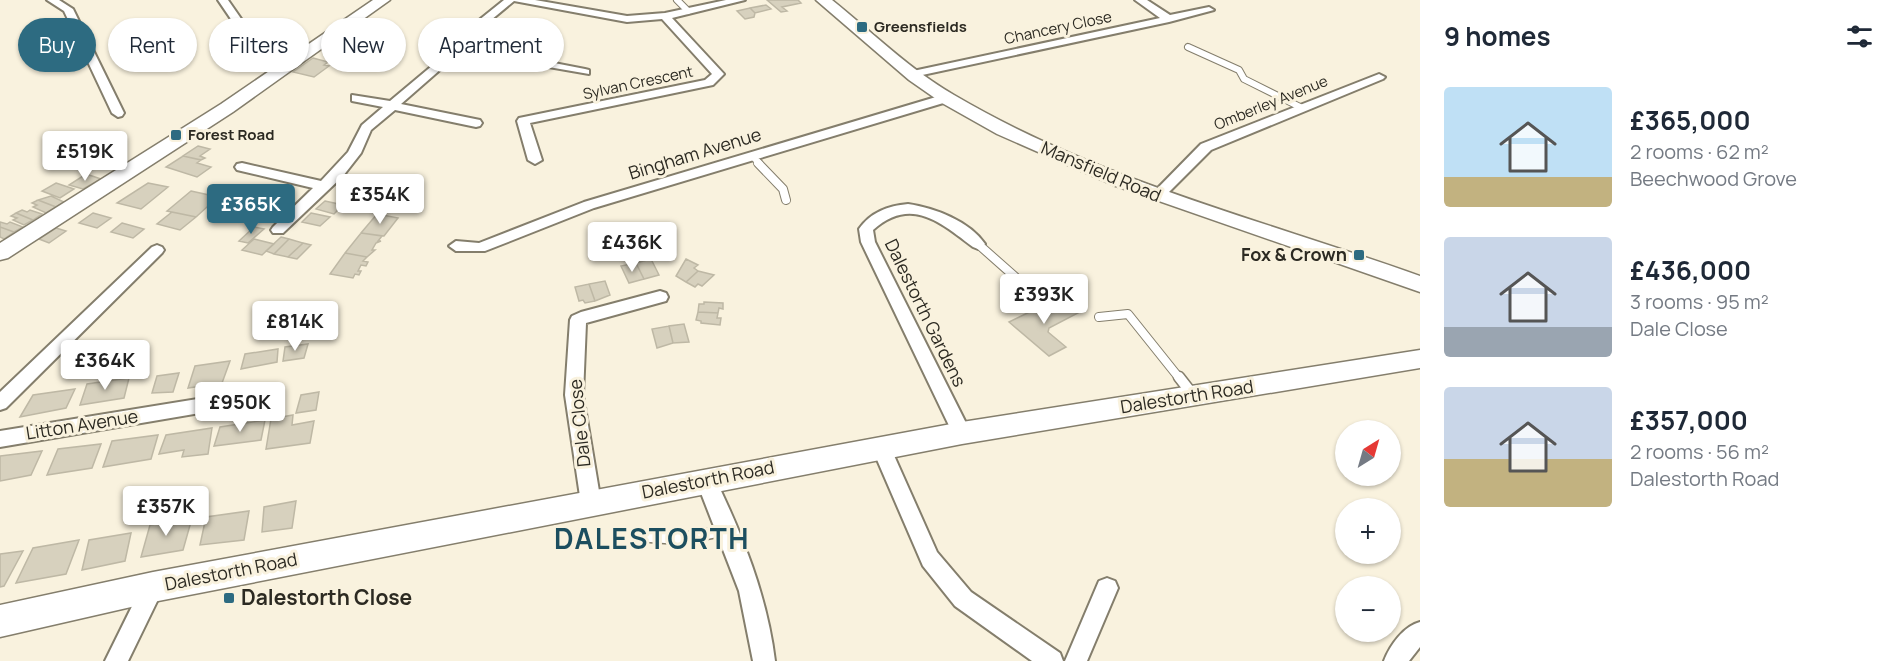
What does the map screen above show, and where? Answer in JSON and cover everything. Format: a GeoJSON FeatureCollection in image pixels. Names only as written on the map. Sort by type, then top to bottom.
{"type":"FeatureCollection","features":[{"type":"Feature","properties":{"kind":"street"},"geometry":{"type":"LineString","coordinates":[[52,0],[68,9],[118,113]]}},
{"type":"Feature","properties":{"kind":"street"},"geometry":{"type":"LineString","coordinates":[[223,0],[235,18]]}},
{"type":"Feature","properties":{"kind":"street"},"geometry":{"type":"LineString","coordinates":[[309,51],[383,0]]}},
{"type":"Feature","properties":{"kind":"street"},"geometry":{"type":"LineString","coordinates":[[489,18],[510,0]]}},
{"type":"Feature","properties":{"kind":"street"},"geometry":{"type":"LineString","coordinates":[[522,0],[627,19],[665,16],[740,0]]}},
{"type":"Feature","properties":{"kind":"street","name":"Mansfield Road"},"geometry":{"type":"LineString","coordinates":[[823,0],[946,98],[1008,132],[1157,196],[1417,283]]}},
{"type":"Feature","properties":{"kind":"street"},"geometry":{"type":"LineString","coordinates":[[1140,0],[1169,19]]}},
{"type":"Feature","properties":{"kind":"street","name":"Chancery Close"},"geometry":{"type":"LineString","coordinates":[[913,74],[1209,10]]}},
{"type":"Feature","properties":{"kind":"street","name":"Sylvan Crescent"},"geometry":{"type":"LineString","coordinates":[[535,160],[523,121],[709,83],[718,74],[665,16]]}},
{"type":"Feature","properties":{"kind":"street"},"geometry":{"type":"LineString","coordinates":[[564,68],[585,72]]}},
{"type":"Feature","properties":{"kind":"street"},"geometry":{"type":"LineString","coordinates":[[0,253],[227,108],[279,72]]}},
{"type":"Feature","properties":{"kind":"street"},"geometry":{"type":"LineString","coordinates":[[278,230],[338,173],[354,153],[366,128],[431,72]]}},
{"type":"Feature","properties":{"kind":"street","name":"Omberley Avenue"},"geometry":{"type":"LineString","coordinates":[[1157,196],[1206,147],[1379,76]]}},
{"type":"Feature","properties":{"kind":"street"},"geometry":{"type":"LineString","coordinates":[[356,98],[476,123]]}},
{"type":"Feature","properties":{"kind":"street","name":"Bingham Avenue"},"geometry":{"type":"LineString","coordinates":[[456,246],[480,248],[589,205],[946,98]]}},
{"type":"Feature","properties":{"kind":"street"},"geometry":{"type":"LineString","coordinates":[[242,167],[324,186]]}},
{"type":"Feature","properties":{"kind":"street","name":"Dalestorth Gardens"},"geometry":{"type":"LineString","coordinates":[[962,433],[867,242],[866,229],[876,218],[887,213],[916,209],[943,217],[978,244]]}},
{"type":"Feature","properties":{"kind":"street"},"geometry":{"type":"LineString","coordinates":[[0,403],[157,250]]}},
{"type":"Feature","properties":{"kind":"street","name":"Dale Close"},"geometry":{"type":"LineString","coordinates":[[591,503],[573,396],[578,320],[660,297]]}},
{"type":"Feature","properties":{"kind":"street","name":"Dalestorth Road"},"geometry":{"type":"LineString","coordinates":[[0,621],[153,587],[706,480],[962,433],[1420,359]]}},
{"type":"Feature","properties":{"kind":"street","name":"Litton Avenue"},"geometry":{"type":"LineString","coordinates":[[0,439],[271,394]]}},
{"type":"Feature","properties":{"kind":"street"},"geometry":{"type":"LineString","coordinates":[[881,448],[930,559],[963,599],[1052,661]]}},
{"type":"Feature","properties":{"kind":"street"},"geometry":{"type":"LineString","coordinates":[[706,480],[742,564],[764,661]]}},
{"type":"Feature","properties":{"kind":"street"},"geometry":{"type":"LineString","coordinates":[[116,661],[153,587]]}},
{"type":"Feature","properties":{"kind":"street"},"geometry":{"type":"LineString","coordinates":[[1076,661],[1107,588]]}},
{"type":"Feature","properties":{"kind":"street"},"geometry":{"type":"LineString","coordinates":[[1395,661],[1416,634],[1420,633]]}},
{"type":"Feature","properties":{"kind":"lane"},"geometry":{"type":"LineString","coordinates":[[677,0],[688,11]]}},
{"type":"Feature","properties":{"kind":"lane"},"geometry":{"type":"LineString","coordinates":[[1188,47],[1239,70],[1244,79],[1302,108]]}},
{"type":"Feature","properties":{"kind":"lane"},"geometry":{"type":"LineString","coordinates":[[752,156],[783,189],[786,200]]}},
{"type":"Feature","properties":{"kind":"lane"},"geometry":{"type":"LineString","coordinates":[[978,244],[1022,283]]}},
{"type":"Feature","properties":{"kind":"lane"},"geometry":{"type":"LineString","coordinates":[[1099,317],[1128,314],[1193,396]]}},
{"type":"Feature","properties":{"kind":"lane"},"geometry":{"type":"LineString","coordinates":[[650,537],[668,541],[685,541],[727,530]]}},
{"type":"Feature","properties":{"kind":"building"},"geometry":{"type":"Polygon","coordinates":[[[767,0],[798,0],[801,3],[782,7],[787,11],[781,12],[767,0]]]}},
{"type":"Feature","properties":{"kind":"building"},"geometry":{"type":"Polygon","coordinates":[[[766,5],[771,9],[755,13],[750,8],[766,5]]]}},
{"type":"Feature","properties":{"kind":"building"},"geometry":{"type":"Polygon","coordinates":[[[750,8],[755,13],[754,17],[745,19],[737,11],[750,8]]]}},
{"type":"Feature","properties":{"kind":"building"},"geometry":{"type":"Polygon","coordinates":[[[313,58],[321,60],[321,72],[314,77],[293,72],[309,72],[309,61],[313,58]]]}},
{"type":"Feature","properties":{"kind":"building"},"geometry":{"type":"Polygon","coordinates":[[[198,146],[210,149],[200,156],[205,158],[201,160],[183,156],[198,146]]]}},
{"type":"Feature","properties":{"kind":"building"},"geometry":{"type":"Polygon","coordinates":[[[183,156],[201,160],[197,163],[211,167],[197,177],[166,167],[183,156]]]}},
{"type":"Feature","properties":{"kind":"building"},"geometry":{"type":"Polygon","coordinates":[[[86,174],[101,179],[83,189],[69,185],[86,174]]]}},
{"type":"Feature","properties":{"kind":"building"},"geometry":{"type":"Polygon","coordinates":[[[56,183],[74,189],[60,198],[42,191],[56,183]]]}},
{"type":"Feature","properties":{"kind":"building"},"geometry":{"type":"Polygon","coordinates":[[[148,183],[168,187],[141,209],[117,203],[148,183]]]}},
{"type":"Feature","properties":{"kind":"building"},"geometry":{"type":"Polygon","coordinates":[[[191,191],[218,197],[196,217],[167,211],[191,191]]]}},
{"type":"Feature","properties":{"kind":"building"},"geometry":{"type":"Polygon","coordinates":[[[51,196],[64,202],[56,207],[38,200],[51,196]]]}},
{"type":"Feature","properties":{"kind":"building"},"geometry":{"type":"Polygon","coordinates":[[[38,200],[56,207],[46,213],[33,207],[37,205],[32,203],[38,200]]]}},
{"type":"Feature","properties":{"kind":"building"},"geometry":{"type":"Polygon","coordinates":[[[325,201],[343,205],[334,214],[316,209],[325,201]]]}},
{"type":"Feature","properties":{"kind":"building"},"geometry":{"type":"Polygon","coordinates":[[[22,210],[42,214],[33,220],[16,213],[22,210]]]}},
{"type":"Feature","properties":{"kind":"building"},"geometry":{"type":"Polygon","coordinates":[[[172,212],[196,217],[180,230],[157,224],[172,212]]]}},
{"type":"Feature","properties":{"kind":"building"},"geometry":{"type":"Polygon","coordinates":[[[16,213],[33,220],[24,225],[13,220],[17,218],[11,216],[16,213]]]}},
{"type":"Feature","properties":{"kind":"building"},"geometry":{"type":"Polygon","coordinates":[[[93,213],[111,218],[97,228],[79,223],[93,213]]]}},
{"type":"Feature","properties":{"kind":"building"},"geometry":{"type":"Polygon","coordinates":[[[311,213],[330,217],[320,226],[302,222],[311,213]]]}},
{"type":"Feature","properties":{"kind":"building"},"geometry":{"type":"Polygon","coordinates":[[[377,214],[398,218],[384,236],[361,233],[377,214]]]}},
{"type":"Feature","properties":{"kind":"building"},"geometry":{"type":"Polygon","coordinates":[[[0,222],[7,224],[10,222],[23,227],[14,232],[0,227],[0,222]]]}},
{"type":"Feature","properties":{"kind":"building"},"geometry":{"type":"Polygon","coordinates":[[[122,223],[144,229],[133,238],[111,232],[122,223]]]}},
{"type":"Feature","properties":{"kind":"building"},"geometry":{"type":"Polygon","coordinates":[[[0,227],[14,232],[4,239],[0,237],[0,227]]]}},
{"type":"Feature","properties":{"kind":"building"},"geometry":{"type":"Polygon","coordinates":[[[254,227],[264,229],[248,243],[239,241],[254,227]]]}},
{"type":"Feature","properties":{"kind":"building"},"geometry":{"type":"Polygon","coordinates":[[[56,228],[66,231],[49,243],[39,239],[56,228]]]}},
{"type":"Feature","properties":{"kind":"building"},"geometry":{"type":"Polygon","coordinates":[[[361,233],[382,236],[378,241],[381,241],[376,243],[372,250],[375,250],[367,257],[345,253],[361,233]]]}},
{"type":"Feature","properties":{"kind":"building"},"geometry":{"type":"Polygon","coordinates":[[[281,237],[289,239],[274,254],[266,251],[281,237]]]}},
{"type":"Feature","properties":{"kind":"building"},"geometry":{"type":"Polygon","coordinates":[[[254,239],[274,244],[262,255],[242,250],[254,239]]]}},
{"type":"Feature","properties":{"kind":"building"},"geometry":{"type":"Polygon","coordinates":[[[289,239],[303,243],[288,257],[274,254],[289,239]]]}},
{"type":"Feature","properties":{"kind":"building"},"geometry":{"type":"Polygon","coordinates":[[[303,243],[311,245],[297,259],[288,257],[303,243]]]}},
{"type":"Feature","properties":{"kind":"building"},"geometry":{"type":"Polygon","coordinates":[[[345,253],[367,257],[363,261],[368,262],[366,266],[361,265],[359,275],[355,274],[353,278],[330,274],[345,253]]]}},
{"type":"Feature","properties":{"kind":"building"},"geometry":{"type":"Polygon","coordinates":[[[651,259],[659,275],[644,279],[636,263],[651,259]]]}},
{"type":"Feature","properties":{"kind":"building"},"geometry":{"type":"Polygon","coordinates":[[[686,259],[698,265],[694,268],[698,271],[686,282],[676,276],[686,259]]]}},
{"type":"Feature","properties":{"kind":"building"},"geometry":{"type":"Polygon","coordinates":[[[636,263],[644,279],[629,283],[621,266],[636,263]]]}},
{"type":"Feature","properties":{"kind":"building"},"geometry":{"type":"Polygon","coordinates":[[[698,271],[714,275],[702,286],[698,284],[695,287],[686,282],[698,271]]]}},
{"type":"Feature","properties":{"kind":"building"},"geometry":{"type":"Polygon","coordinates":[[[605,281],[610,295],[595,301],[589,284],[605,281]]]}},
{"type":"Feature","properties":{"kind":"building"},"geometry":{"type":"Polygon","coordinates":[[[589,284],[595,301],[585,303],[583,300],[579,301],[575,287],[589,284]]]}},
{"type":"Feature","properties":{"kind":"building"},"geometry":{"type":"Polygon","coordinates":[[[1058,298],[1078,313],[1049,328],[1048,332],[1066,347],[1049,356],[1009,322],[1058,298]]]}},
{"type":"Feature","properties":{"kind":"building"},"geometry":{"type":"Polygon","coordinates":[[[704,302],[723,303],[723,309],[719,308],[718,313],[698,312],[699,304],[704,304],[704,302]]]}},
{"type":"Feature","properties":{"kind":"building"},"geometry":{"type":"Polygon","coordinates":[[[698,312],[718,313],[717,318],[721,318],[720,325],[701,323],[696,320],[698,312]]]}},
{"type":"Feature","properties":{"kind":"building"},"geometry":{"type":"Polygon","coordinates":[[[684,324],[689,342],[673,343],[669,326],[684,324]]]}},
{"type":"Feature","properties":{"kind":"building"},"geometry":{"type":"Polygon","coordinates":[[[669,326],[673,343],[657,348],[652,329],[669,326]]]}},
{"type":"Feature","properties":{"kind":"building"},"geometry":{"type":"Polygon","coordinates":[[[308,344],[304,358],[283,361],[285,347],[308,344]]]}},
{"type":"Feature","properties":{"kind":"building"},"geometry":{"type":"Polygon","coordinates":[[[278,349],[277,362],[241,369],[245,354],[278,349]]]}},
{"type":"Feature","properties":{"kind":"building"},"geometry":{"type":"Polygon","coordinates":[[[230,361],[222,383],[188,388],[195,366],[230,361]]]}},
{"type":"Feature","properties":{"kind":"building"},"geometry":{"type":"Polygon","coordinates":[[[179,373],[173,392],[152,393],[157,376],[179,373]]]}},
{"type":"Feature","properties":{"kind":"building"},"geometry":{"type":"Polygon","coordinates":[[[129,378],[124,398],[80,405],[87,384],[129,378]]]}},
{"type":"Feature","properties":{"kind":"building"},"geometry":{"type":"Polygon","coordinates":[[[75,389],[66,408],[20,417],[33,395],[75,389]]]}},
{"type":"Feature","properties":{"kind":"building"},"geometry":{"type":"Polygon","coordinates":[[[319,392],[316,410],[296,413],[301,395],[319,392]]]}},
{"type":"Feature","properties":{"kind":"building"},"geometry":{"type":"Polygon","coordinates":[[[293,415],[292,425],[314,421],[310,443],[266,449],[271,419],[293,415]]]}},
{"type":"Feature","properties":{"kind":"building"},"geometry":{"type":"Polygon","coordinates":[[[265,420],[261,440],[214,446],[220,427],[265,420]]]}},
{"type":"Feature","properties":{"kind":"building"},"geometry":{"type":"Polygon","coordinates":[[[212,428],[208,454],[182,457],[184,450],[159,454],[166,435],[212,428]]]}},
{"type":"Feature","properties":{"kind":"building"},"geometry":{"type":"Polygon","coordinates":[[[158,435],[151,459],[103,467],[112,441],[158,435]]]}},
{"type":"Feature","properties":{"kind":"building"},"geometry":{"type":"Polygon","coordinates":[[[101,444],[92,468],[47,475],[58,449],[101,444]]]}},
{"type":"Feature","properties":{"kind":"building"},"geometry":{"type":"Polygon","coordinates":[[[42,451],[31,475],[0,481],[0,456],[42,451]]]}},
{"type":"Feature","properties":{"kind":"building"},"geometry":{"type":"Polygon","coordinates":[[[296,501],[292,528],[262,532],[264,507],[296,501]]]}},
{"type":"Feature","properties":{"kind":"building"},"geometry":{"type":"Polygon","coordinates":[[[249,511],[244,540],[200,545],[206,517],[249,511]]]}},
{"type":"Feature","properties":{"kind":"building"},"geometry":{"type":"Polygon","coordinates":[[[192,518],[183,550],[141,557],[150,525],[192,518]]]}},
{"type":"Feature","properties":{"kind":"building"},"geometry":{"type":"Polygon","coordinates":[[[131,533],[125,561],[82,570],[89,540],[131,533]]]}},
{"type":"Feature","properties":{"kind":"building"},"geometry":{"type":"Polygon","coordinates":[[[79,540],[66,574],[16,583],[33,548],[79,540]]]}},
{"type":"Feature","properties":{"kind":"building"},"geometry":{"type":"Polygon","coordinates":[[[23,551],[4,586],[0,587],[0,554],[23,551]]]}},
{"type":"Feature","properties":{"kind":"place","name":"Greensfields"},"geometry":{"type":"Point","coordinates":[862,27]}},
{"type":"Feature","properties":{"kind":"place","name":"Forest Road"},"geometry":{"type":"Point","coordinates":[176,135]}},
{"type":"Feature","properties":{"kind":"place","name":"Fox & Crown"},"geometry":{"type":"Point","coordinates":[1359,255]}},
{"type":"Feature","properties":{"kind":"place","name":"Dalestorth Close"},"geometry":{"type":"Point","coordinates":[229,598]}},
{"type":"Feature","properties":{"kind":"district","name":"DALESTORTH"},"geometry":{"type":"Point","coordinates":[652,539]}}]}
